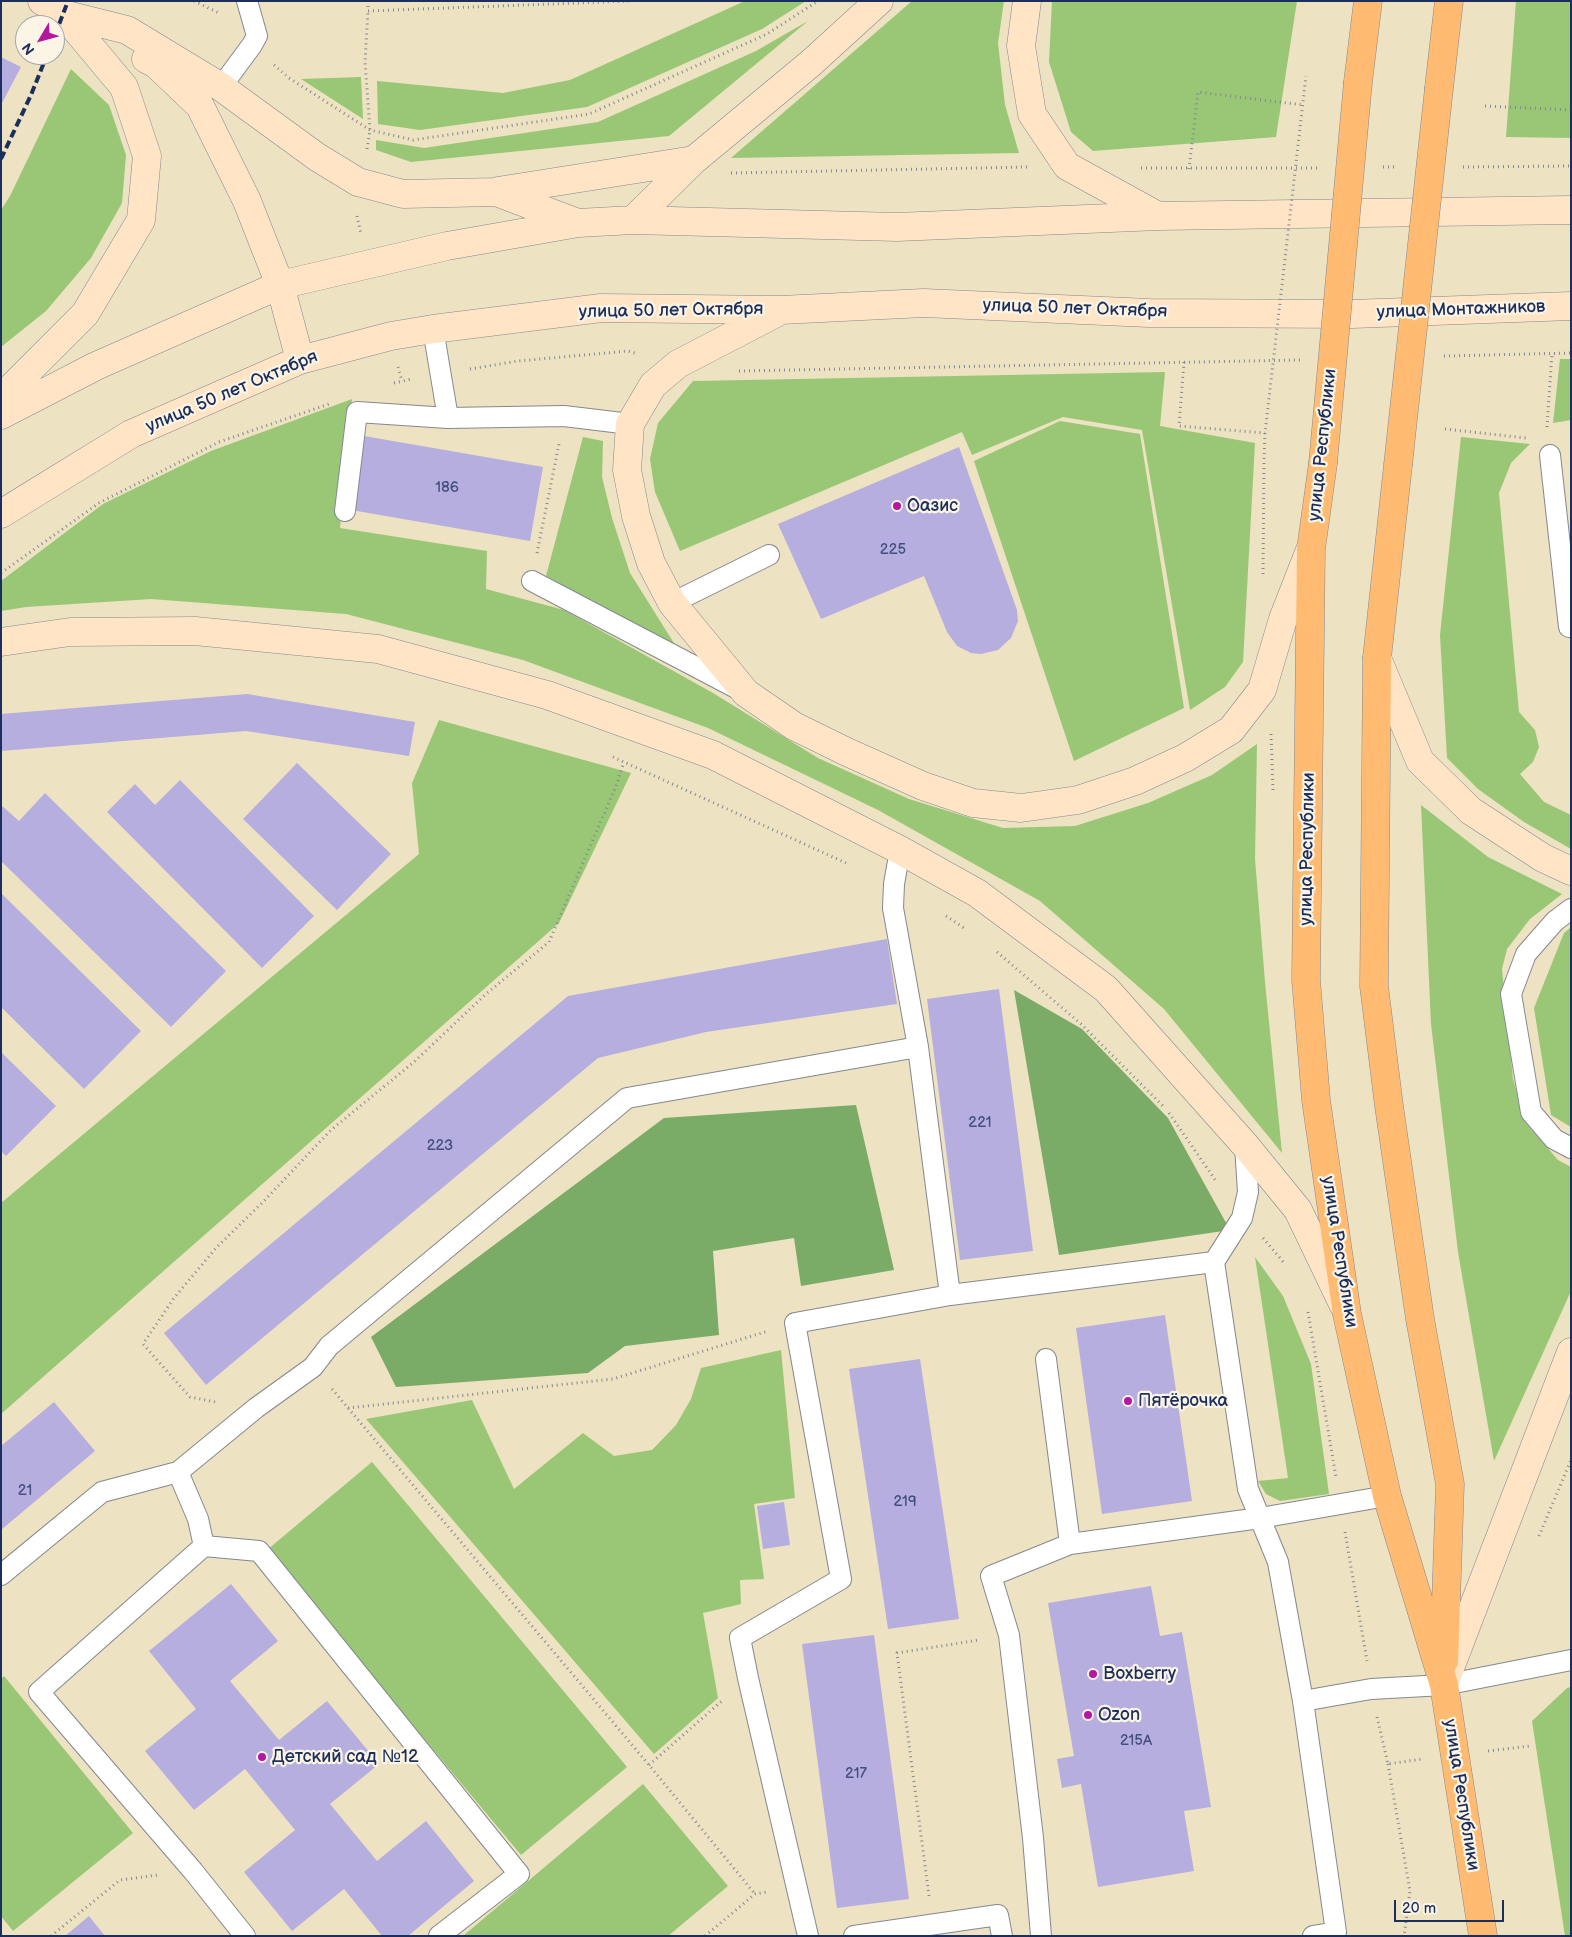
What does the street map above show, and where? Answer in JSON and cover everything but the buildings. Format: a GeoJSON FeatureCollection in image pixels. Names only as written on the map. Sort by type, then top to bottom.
{"type":"FeatureCollection","features":[{"type":"Feature","properties":{"kind":"main road"},"geometry":{"type":"LineString","coordinates":[[633,220],[694,160],[811,63],[879,1]]}},
{"type":"Feature","properties":{"kind":"main road"},"geometry":{"type":"LineString","coordinates":[[1028,1],[1021,46],[1032,114],[1067,166],[1158,216]]}},
{"type":"Feature","properties":{"kind":"main road","name":"улица Республики"},"geometry":{"type":"LineString","coordinates":[[1368,1],[1358,82],[1323,463],[1311,549],[1306,980],[1316,1100],[1347,1314],[1387,1496],[1444,1685],[1483,1936]]}},
{"type":"Feature","properties":{"kind":"main road","name":"улица Республики"},"geometry":{"type":"LineString","coordinates":[[1444,1685],[1450,1484],[1420,1319],[1389,1106],[1374,986],[1377,658],[1449,1]]}},
{"type":"Feature","properties":{"kind":"main road"},"geometry":{"type":"LineString","coordinates":[[53,8],[127,30],[221,87],[317,157],[358,182],[403,194],[496,192],[694,160]]}},
{"type":"Feature","properties":{"kind":"main road"},"geometry":{"type":"LineString","coordinates":[[53,8],[156,64],[200,106],[247,201],[280,285],[300,360]]}},
{"type":"Feature","properties":{"kind":"main road"},"geometry":{"type":"LineString","coordinates":[[1,398],[85,314],[141,220],[146,156],[124,87],[53,8]]}},
{"type":"Feature","properties":{"kind":"main road"},"geometry":{"type":"LineString","coordinates":[[496,192],[578,222]]}},
{"type":"Feature","properties":{"kind":"main road"},"geometry":{"type":"LineString","coordinates":[[1,415],[96,366],[280,285],[447,246],[578,222],[633,220],[897,227],[1158,216],[1571,210]]}},
{"type":"Feature","properties":{"kind":"main road","name":"улица 50 лет Октября"},"geometry":{"type":"LineString","coordinates":[[1,514],[131,434],[300,360],[391,336],[433,329],[601,308],[781,310],[924,302],[1149,313],[1352,314]]}},
{"type":"Feature","properties":{"kind":"main road","name":"улица Монтажников"},"geometry":{"type":"LineString","coordinates":[[1352,314],[1571,306]]}},
{"type":"Feature","properties":{"kind":"main road"},"geometry":{"type":"LineString","coordinates":[[781,310],[678,364],[653,386],[630,424],[627,470],[636,516],[651,563],[672,603],[746,693],[794,726],[846,752],[923,786],[973,803],[1021,808],[1078,800],[1135,781],[1185,758],[1231,730],[1262,690],[1282,619],[1311,549]]}},
{"type":"Feature","properties":{"kind":"main road"},"geometry":{"type":"LineString","coordinates":[[1,642],[70,632],[196,631],[378,649],[547,695],[713,755],[900,850],[977,893],[1106,989],[1245,1146],[1298,1210],[1347,1314]]}},
{"type":"Feature","properties":{"kind":"main road"},"geometry":{"type":"LineString","coordinates":[[1377,658],[1420,761],[1471,811],[1543,858],[1571,871]]}},
{"type":"Feature","properties":{"kind":"main road"},"geometry":{"type":"LineString","coordinates":[[1444,1685],[1498,1546],[1556,1385],[1571,1352]]}},
{"type":"Feature","properties":{"kind":"lane"},"geometry":{"type":"LineString","coordinates":[[221,87],[257,36],[247,1]]}},
{"type":"Feature","properties":{"kind":"lane"},"geometry":{"type":"LineString","coordinates":[[433,329],[448,418]]}},
{"type":"Feature","properties":{"kind":"lane"},"geometry":{"type":"LineString","coordinates":[[345,511],[358,412],[448,418],[564,416],[630,424]]}},
{"type":"Feature","properties":{"kind":"lane"},"geometry":{"type":"LineString","coordinates":[[1550,455],[1570,629]]}},
{"type":"Feature","properties":{"kind":"lane"},"geometry":{"type":"LineString","coordinates":[[672,603],[769,555]]}},
{"type":"Feature","properties":{"kind":"lane"},"geometry":{"type":"LineString","coordinates":[[532,581],[746,693]]}},
{"type":"Feature","properties":{"kind":"lane"},"geometry":{"type":"LineString","coordinates":[[900,850],[894,884],[893,908],[918,1047],[950,1295]]}},
{"type":"Feature","properties":{"kind":"lane"},"geometry":{"type":"LineString","coordinates":[[1571,909],[1555,921],[1526,954],[1511,994],[1531,1112],[1554,1139],[1571,1148]]}},
{"type":"Feature","properties":{"kind":"lane"},"geometry":{"type":"LineString","coordinates":[[1,1575],[102,1492],[178,1472],[256,1408],[313,1367],[330,1346],[627,1098],[918,1047]]}},
{"type":"Feature","properties":{"kind":"lane"},"geometry":{"type":"LineString","coordinates":[[1245,1146],[1248,1192],[1242,1218],[1214,1262],[1248,1489],[1278,1562],[1303,1701],[1336,1932],[1313,1936]]}},
{"type":"Feature","properties":{"kind":"lane"},"geometry":{"type":"LineString","coordinates":[[808,1936],[740,1638],[841,1579],[795,1323],[950,1295],[1214,1262]]}},
{"type":"Feature","properties":{"kind":"lane"},"geometry":{"type":"LineString","coordinates":[[1046,1359],[1070,1544]]}},
{"type":"Feature","properties":{"kind":"lane"},"geometry":{"type":"LineString","coordinates":[[178,1472],[198,1519],[204,1546]]}},
{"type":"Feature","properties":{"kind":"lane"},"geometry":{"type":"LineString","coordinates":[[1041,1936],[1033,1838],[1009,1635],[991,1576],[1070,1544],[1260,1518],[1387,1496]]}},
{"type":"Feature","properties":{"kind":"lane"},"geometry":{"type":"LineString","coordinates":[[245,1936],[39,1692],[204,1546],[259,1551],[519,1874],[439,1936]]}},
{"type":"Feature","properties":{"kind":"lane"},"geometry":{"type":"LineString","coordinates":[[1303,1701],[1371,1690],[1444,1685],[1571,1660]]}},
{"type":"Feature","properties":{"kind":"lane"},"geometry":{"type":"LineString","coordinates":[[854,1936],[998,1915],[1002,1936]]}},
{"type":"Feature","properties":{"kind":"path"},"geometry":{"type":"LineString","coordinates":[[368,1],[368,11],[629,1]]}},
{"type":"Feature","properties":{"kind":"path"},"geometry":{"type":"LineString","coordinates":[[252,45],[289,78],[370,130],[413,140],[589,114],[767,34],[818,1]]}},
{"type":"Feature","properties":{"kind":"path"},"geometry":{"type":"LineString","coordinates":[[1264,460],[1265,433],[1306,76]]}},
{"type":"Feature","properties":{"kind":"path"},"geometry":{"type":"LineString","coordinates":[[1188,169],[1198,92],[1302,105]]}},
{"type":"Feature","properties":{"kind":"path"},"geometry":{"type":"LineString","coordinates":[[1485,106],[1571,110]]}},
{"type":"Feature","properties":{"kind":"path"},"geometry":{"type":"LineString","coordinates":[[393,384],[518,361],[628,351],[678,364]]}},
{"type":"Feature","properties":{"kind":"path"},"geometry":{"type":"LineString","coordinates":[[1443,356],[1571,353]]}},
{"type":"Feature","properties":{"kind":"path"},"geometry":{"type":"LineString","coordinates":[[1547,431],[1552,354]]}},
{"type":"Feature","properties":{"kind":"path"},"geometry":{"type":"LineString","coordinates":[[738,371],[1303,360]]}},
{"type":"Feature","properties":{"kind":"path"},"geometry":{"type":"LineString","coordinates":[[1184,362],[1179,426],[1265,433]]}},
{"type":"Feature","properties":{"kind":"path"},"geometry":{"type":"LineString","coordinates":[[1,573],[99,503],[219,442],[336,401]]}},
{"type":"Feature","properties":{"kind":"path"},"geometry":{"type":"LineString","coordinates":[[532,581],[564,416]]}},
{"type":"Feature","properties":{"kind":"path"},"geometry":{"type":"LineString","coordinates":[[1445,429],[1528,438]]}},
{"type":"Feature","properties":{"kind":"path"},"geometry":{"type":"LineString","coordinates":[[606,754],[849,864]]}},
{"type":"Feature","properties":{"kind":"path"},"geometry":{"type":"LineString","coordinates":[[256,1408],[190,1397],[143,1344],[174,1298],[216,1248],[262,1203],[331,1130],[414,1062],[486,994],[549,942],[616,786],[624,762]]}},
{"type":"Feature","properties":{"kind":"path"},"geometry":{"type":"LineString","coordinates":[[945,916],[970,931]]}},
{"type":"Feature","properties":{"kind":"path"},"geometry":{"type":"LineString","coordinates":[[993,949],[1081,1024],[1167,1110],[1242,1218],[1269,1244],[1287,1266]]}},
{"type":"Feature","properties":{"kind":"path"},"geometry":{"type":"LineString","coordinates":[[348,1408],[613,1379],[795,1323]]}},
{"type":"Feature","properties":{"kind":"path"},"geometry":{"type":"LineString","coordinates":[[313,1367],[755,1894]]}},
{"type":"Feature","properties":{"kind":"path"},"geometry":{"type":"LineString","coordinates":[[1536,1542],[1571,1460]]}},
{"type":"Feature","properties":{"kind":"path"},"geometry":{"type":"LineString","coordinates":[[933,1924],[897,1653],[1009,1635]]}},
{"type":"Feature","properties":{"kind":"path"},"geometry":{"type":"LineString","coordinates":[[649,1766],[748,1678]]}},
{"type":"Feature","properties":{"kind":"path"},"geometry":{"type":"LineString","coordinates":[[1388,1764],[1410,1891],[1404,1936]]}},
{"type":"Feature","properties":{"kind":"path"},"geometry":{"type":"LineString","coordinates":[[51,1936],[120,1880],[192,1871]]}},
{"type":"Feature","properties":{"kind":"path"},"geometry":{"type":"LineString","coordinates":[[705,1936],[755,1894],[796,1886]]}},
{"type":"Feature","properties":{"kind":"green space"},"geometry":{"type":"Polygon","coordinates":[[[745,1],[806,1],[762,29],[587,107],[420,130],[378,124],[377,81],[503,93],[570,80],[745,1]]]}},
{"type":"Feature","properties":{"kind":"green space"},"geometry":{"type":"Polygon","coordinates":[[[912,1],[1004,1],[998,43],[1005,105],[1019,153],[731,158],[912,1]]]}},
{"type":"Feature","properties":{"kind":"green space"},"geometry":{"type":"Polygon","coordinates":[[[1052,1],[1297,1],[1276,137],[1093,151],[1071,132],[1049,62],[1052,1]]]}},
{"type":"Feature","properties":{"kind":"green space"},"geometry":{"type":"Polygon","coordinates":[[[1516,1],[1571,1],[1571,138],[1506,137],[1516,1]]]}},
{"type":"Feature","properties":{"kind":"green space"},"geometry":{"type":"Polygon","coordinates":[[[808,21],[669,136],[411,162],[376,150],[376,140],[424,148],[598,122],[756,51],[808,21]]]}},
{"type":"Feature","properties":{"kind":"green space"},"geometry":{"type":"Polygon","coordinates":[[[71,69],[109,105],[126,155],[122,203],[91,258],[46,311],[1,347],[1,210],[10,196],[71,69]]]}},
{"type":"Feature","properties":{"kind":"green space"},"geometry":{"type":"Polygon","coordinates":[[[361,77],[363,119],[301,79],[361,77]]]}},
{"type":"Feature","properties":{"kind":"green space"},"geometry":{"type":"Polygon","coordinates":[[[1560,359],[1571,359],[1571,420],[1553,423],[1560,359]]]}},
{"type":"Feature","properties":{"kind":"green space"},"geometry":{"type":"Polygon","coordinates":[[[1165,372],[1160,426],[1255,443],[1243,662],[1225,687],[1190,710],[1142,430],[1063,417],[972,455],[962,432],[680,551],[655,492],[650,459],[658,423],[693,381],[1165,372]]]}},
{"type":"Feature","properties":{"kind":"green space"},"geometry":{"type":"Polygon","coordinates":[[[352,399],[340,528],[487,551],[486,589],[564,610],[713,693],[818,758],[909,799],[1003,828],[1075,826],[1148,803],[1212,775],[1257,744],[1255,859],[1282,1153],[1164,1009],[1040,901],[878,810],[708,728],[523,660],[346,614],[151,599],[26,607],[1,611],[1,581],[103,504],[211,451],[352,399]]]}},
{"type":"Feature","properties":{"kind":"green space"},"geometry":{"type":"Polygon","coordinates":[[[1060,421],[1140,434],[1184,708],[1074,761],[974,461],[1060,421]]]}},
{"type":"Feature","properties":{"kind":"green space"},"geometry":{"type":"Polygon","coordinates":[[[583,437],[603,441],[602,477],[612,518],[630,573],[677,648],[546,576],[583,437]]]}},
{"type":"Feature","properties":{"kind":"green space"},"geometry":{"type":"Polygon","coordinates":[[[1461,437],[1530,444],[1511,463],[1499,493],[1519,712],[1535,730],[1539,747],[1533,762],[1520,774],[1544,802],[1571,815],[1571,849],[1524,822],[1478,789],[1447,758],[1440,635],[1461,437]]]}},
{"type":"Feature","properties":{"kind":"green space"},"geometry":{"type":"Polygon","coordinates":[[[439,720],[631,773],[559,923],[1,1414],[1,1203],[419,854],[412,783],[439,720]]]}},
{"type":"Feature","properties":{"kind":"green space"},"geometry":{"type":"Polygon","coordinates":[[[1421,805],[1488,857],[1562,894],[1530,919],[1507,949],[1502,969],[1513,1079],[1525,1122],[1558,1160],[1571,1167],[1571,1291],[1494,1461],[1458,1252],[1431,1024],[1421,805]]]}},
{"type":"Feature","properties":{"kind":"green space"},"geometry":{"type":"Polygon","coordinates":[[[1571,927],[1571,1127],[1551,1115],[1534,1008],[1564,933],[1571,927]]]}},
{"type":"Feature","properties":{"kind":"green space"},"geometry":{"type":"Polygon","coordinates":[[[1014,990],[1082,1029],[1168,1118],[1230,1230],[1059,1255],[1014,990]]]}},
{"type":"Feature","properties":{"kind":"green space"},"geometry":{"type":"Polygon","coordinates":[[[856,1105],[894,1270],[801,1286],[794,1238],[713,1251],[719,1335],[625,1346],[588,1373],[396,1387],[371,1337],[664,1118],[856,1105]]]}},
{"type":"Feature","properties":{"kind":"green space"},"geometry":{"type":"Polygon","coordinates":[[[1255,1257],[1283,1296],[1311,1364],[1329,1494],[1280,1501],[1266,1494],[1258,1481],[1288,1478],[1255,1257]]]}},
{"type":"Feature","properties":{"kind":"green space"},"geometry":{"type":"Polygon","coordinates":[[[781,1350],[795,1498],[754,1504],[764,1579],[740,1580],[741,1604],[703,1613],[718,1698],[654,1754],[366,1419],[472,1400],[514,1489],[583,1433],[614,1456],[652,1450],[676,1425],[691,1399],[701,1368],[781,1350]]]}},
{"type":"Feature","properties":{"kind":"green space"},"geometry":{"type":"Polygon","coordinates":[[[372,1462],[627,1767],[521,1855],[267,1550],[372,1462]]]}},
{"type":"Feature","properties":{"kind":"green space"},"geometry":{"type":"Polygon","coordinates":[[[4,1676],[133,1833],[13,1931],[1,1916],[1,1679],[4,1676]]]}},
{"type":"Feature","properties":{"kind":"green space"},"geometry":{"type":"Polygon","coordinates":[[[1571,1687],[1571,1936],[1565,1936],[1532,1721],[1567,1688],[1571,1687]]]}},
{"type":"Feature","properties":{"kind":"green space"},"geometry":{"type":"Polygon","coordinates":[[[643,1784],[728,1886],[668,1936],[463,1936],[643,1784]]]}},
{"type":"Feature","properties":{"kind":"railway"},"geometry":{"type":"LineString","coordinates":[[63,15],[68,1]]}},
{"type":"Feature","properties":{"kind":"railway"},"geometry":{"type":"LineString","coordinates":[[1,159],[43,65]]}},
{"type":"Feature","properties":{"kind":"place","name":"Оазис"},"geometry":{"type":"Point","coordinates":[897,506]}},
{"type":"Feature","properties":{"kind":"place","name":"Пятёрочка"},"geometry":{"type":"Point","coordinates":[1128,1401]}},
{"type":"Feature","properties":{"kind":"place","name":"Boxberry"},"geometry":{"type":"Point","coordinates":[1093,1674]}},
{"type":"Feature","properties":{"kind":"place","name":"Ozon"},"geometry":{"type":"Point","coordinates":[1088,1715]}},
{"type":"Feature","properties":{"kind":"place","name":"Детский сад №12"},"geometry":{"type":"Point","coordinates":[262,1757]}}]}
